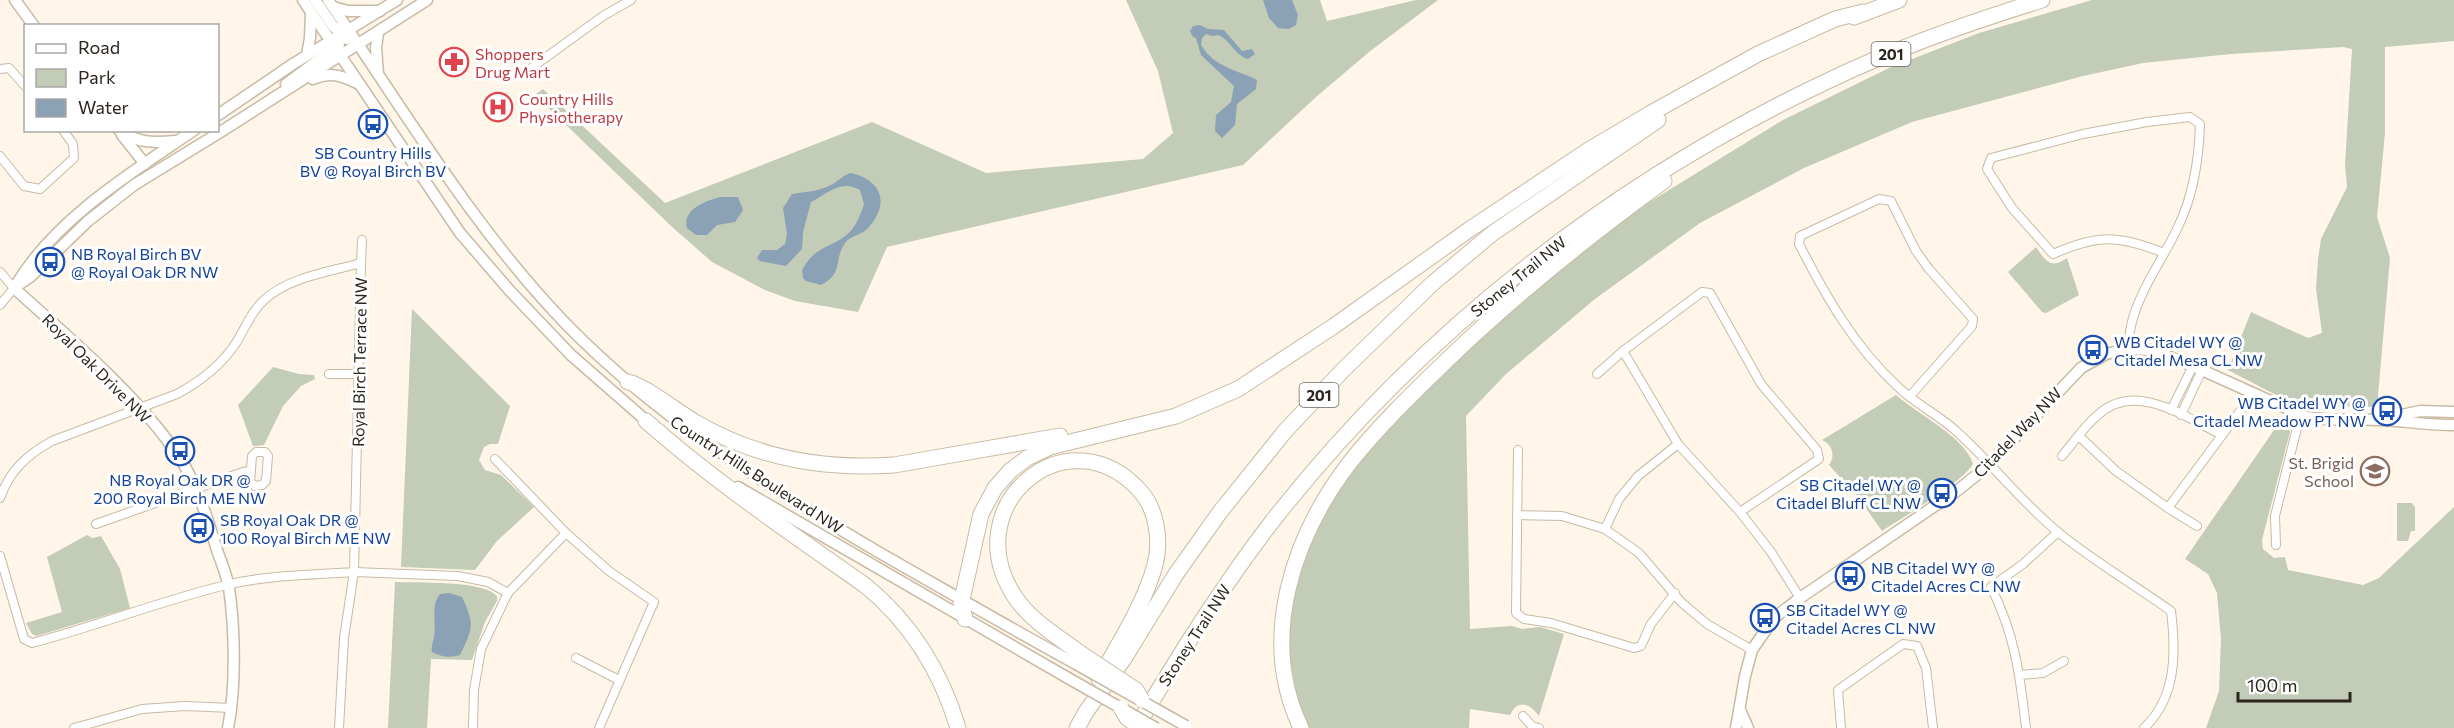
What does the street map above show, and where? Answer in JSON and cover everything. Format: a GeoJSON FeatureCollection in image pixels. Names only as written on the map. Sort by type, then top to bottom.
{"type":"FeatureCollection","features":[{"type":"Feature","properties":{"kind":"highway","name":"201"},"geometry":{"type":"LineString","coordinates":[[1077,728],[1123,660],[1176,574],[1235,494],[1301,415],[1381,331],[1426,290],[1493,233],[1652,124],[1762,61],[1863,12],[1899,0]]}},
{"type":"Feature","properties":{"kind":"highway","name":"Stoney Trail NW"},"geometry":{"type":"LineString","coordinates":[[1136,728],[1144,704],[1217,598],[1271,524],[1344,436],[1436,344],[1546,251],[1594,216],[1691,153],[1746,122],[1836,77],[1923,41],[2042,0]]}},
{"type":"Feature","properties":{"kind":"highway"},"geometry":{"type":"LineString","coordinates":[[965,619],[961,608],[962,600],[981,514],[995,488],[1011,470],[1039,452],[1108,432],[1176,416],[1238,389],[1317,338],[1587,151],[1758,54],[1835,19],[1863,12]]}},
{"type":"Feature","properties":{"kind":"highway"},"geometry":{"type":"LineString","coordinates":[[1301,728],[1293,710],[1284,673],[1282,614],[1297,556],[1320,506],[1333,486],[1385,422],[1481,327],[1588,236],[1681,169],[1691,153]]}},
{"type":"Feature","properties":{"kind":"highway"},"geometry":{"type":"LineString","coordinates":[[628,382],[637,384],[662,402],[722,437],[771,455],[821,464],[867,467],[894,465],[1085,431],[1108,432]]}},
{"type":"Feature","properties":{"kind":"highway"},"geometry":{"type":"LineString","coordinates":[[646,421],[726,487],[866,585],[883,600],[910,630],[930,658],[950,703],[958,728]]}},
{"type":"Feature","properties":{"kind":"highway"},"geometry":{"type":"LineString","coordinates":[[1086,712],[1088,698],[1144,595],[1155,564],[1157,544],[1156,525],[1151,509],[1132,482],[1107,466],[1081,460],[1056,464],[1041,470],[1022,485],[1003,511],[997,546],[1002,573],[1022,607],[1078,658],[1137,690],[1144,704],[1142,728],[1127,718],[1122,708]]}},
{"type":"Feature","properties":{"kind":"street"},"geometry":{"type":"LineString","coordinates":[[15,0],[33,24]]}},
{"type":"Feature","properties":{"kind":"street","name":"Country Hills Boulevard NW"},"geometry":{"type":"LineString","coordinates":[[303,0],[460,233],[510,291],[564,348],[646,421],[739,488],[1156,728]]}},
{"type":"Feature","properties":{"kind":"street"},"geometry":{"type":"LineString","coordinates":[[315,0],[345,35]]}},
{"type":"Feature","properties":{"kind":"street"},"geometry":{"type":"LineString","coordinates":[[14,288],[30,277],[88,221],[125,191],[293,86],[335,48],[345,35],[397,0]]}},
{"type":"Feature","properties":{"kind":"street"},"geometry":{"type":"LineString","coordinates":[[219,114],[307,55],[359,45],[427,0]]}},
{"type":"Feature","properties":{"kind":"street"},"geometry":{"type":"LineString","coordinates":[[523,74],[603,16],[631,0]]}},
{"type":"Feature","properties":{"kind":"street"},"geometry":{"type":"LineString","coordinates":[[331,4],[348,11],[380,11]]}},
{"type":"Feature","properties":{"kind":"street","name":"Country Hills Boulevard NW"},"geometry":{"type":"LineString","coordinates":[[331,4],[345,35],[359,45],[492,241],[567,325],[628,382],[665,414],[798,505],[962,600],[1078,658]]}},
{"type":"Feature","properties":{"kind":"street"},"geometry":{"type":"LineString","coordinates":[[307,55],[311,13]]}},
{"type":"Feature","properties":{"kind":"street"},"geometry":{"type":"LineString","coordinates":[[378,33],[376,48],[379,75]]}},
{"type":"Feature","properties":{"kind":"street"},"geometry":{"type":"LineString","coordinates":[[280,94],[288,81],[335,48]]}},
{"type":"Feature","properties":{"kind":"street"},"geometry":{"type":"LineString","coordinates":[[0,69],[9,68],[24,85]]}},
{"type":"Feature","properties":{"kind":"street"},"geometry":{"type":"LineString","coordinates":[[293,86],[326,74],[339,75],[359,84]]}},
{"type":"Feature","properties":{"kind":"street"},"geometry":{"type":"LineString","coordinates":[[2127,349],[2140,298],[2179,226],[2188,201],[2199,159],[2200,124],[2190,117],[2147,122],[2083,134],[1991,158],[1987,169],[2012,208],[2053,254],[2080,242],[2107,239],[2138,243],[2164,253]]}},
{"type":"Feature","properties":{"kind":"street"},"geometry":{"type":"LineString","coordinates":[[0,156],[24,186],[40,189],[74,158],[73,144],[64,132]]}},
{"type":"Feature","properties":{"kind":"street"},"geometry":{"type":"LineString","coordinates":[[120,132],[145,164]]}},
{"type":"Feature","properties":{"kind":"street"},"geometry":{"type":"LineString","coordinates":[[121,132],[134,140],[149,143],[178,141]]}},
{"type":"Feature","properties":{"kind":"street"},"geometry":{"type":"LineString","coordinates":[[0,304],[38,255],[75,218],[191,132]]}},
{"type":"Feature","properties":{"kind":"street"},"geometry":{"type":"LineString","coordinates":[[1910,396],[1972,326],[1973,319],[1923,260],[1891,201],[1879,199],[1800,236],[1799,244],[1825,295],[1851,334],[1897,386],[1910,396],[1955,429],[2058,532],[2171,611],[2175,647],[2173,673],[2164,701],[2144,728]]}},
{"type":"Feature","properties":{"kind":"street"},"geometry":{"type":"LineString","coordinates":[[361,263],[362,240]]}},
{"type":"Feature","properties":{"kind":"street","name":"Royal Birch Terrace NW"},"geometry":{"type":"LineString","coordinates":[[0,498],[6,481],[18,465],[33,452],[52,441],[177,394],[216,368],[236,342],[247,320],[264,300],[285,286],[361,263],[354,573],[344,638],[339,728]]}},
{"type":"Feature","properties":{"kind":"street"},"geometry":{"type":"LineString","coordinates":[[0,272],[14,288]]}},
{"type":"Feature","properties":{"kind":"street","name":"Royal Oak Drive NW"},"geometry":{"type":"LineString","coordinates":[[14,288],[96,362],[141,408],[173,447],[195,489],[208,520],[228,584],[232,637],[232,708],[228,728]]}},
{"type":"Feature","properties":{"kind":"street"},"geometry":{"type":"LineString","coordinates":[[1597,374],[1623,351],[1702,292],[1710,293],[1761,384],[1818,450],[1819,459],[1740,512]]}},
{"type":"Feature","properties":{"kind":"street","name":"Citadel Way NW"},"geometry":{"type":"LineString","coordinates":[[1736,728],[1744,675],[1752,650],[1774,618],[1958,490],[1989,465],[2081,368],[2106,354],[2127,349],[2152,350],[2197,368],[2300,416],[2322,420],[2379,420],[2420,425],[2454,425]]}},
{"type":"Feature","properties":{"kind":"street"},"geometry":{"type":"LineString","coordinates":[[1623,351],[1678,444],[1740,512],[1771,552],[1800,598]]}},
{"type":"Feature","properties":{"kind":"street"},"geometry":{"type":"LineString","coordinates":[[2171,410],[2197,368]]}},
{"type":"Feature","properties":{"kind":"street"},"geometry":{"type":"LineString","coordinates":[[2181,415],[2197,368]]}},
{"type":"Feature","properties":{"kind":"street"},"geometry":{"type":"LineString","coordinates":[[329,374],[359,374]]}},
{"type":"Feature","properties":{"kind":"street"},"geometry":{"type":"LineString","coordinates":[[2062,456],[2099,413],[2114,404],[2141,399],[2171,410],[2222,435]]}},
{"type":"Feature","properties":{"kind":"street"},"geometry":{"type":"LineString","coordinates":[[2168,508],[2243,407]]}},
{"type":"Feature","properties":{"kind":"street","name":"Citadel Way NW"},"geometry":{"type":"LineString","coordinates":[[2379,420],[2420,411],[2454,412]]}},
{"type":"Feature","properties":{"kind":"street"},"geometry":{"type":"LineString","coordinates":[[2276,545],[2275,516],[2300,416]]}},
{"type":"Feature","properties":{"kind":"street"},"geometry":{"type":"LineString","coordinates":[[2080,437],[2116,471],[2196,526]]}},
{"type":"Feature","properties":{"kind":"street"},"geometry":{"type":"LineString","coordinates":[[1605,529],[1619,499],[1632,484],[1678,444]]}},
{"type":"Feature","properties":{"kind":"street"},"geometry":{"type":"LineString","coordinates":[[1518,450],[1516,613],[1524,619],[1551,623],[1634,648],[1641,646],[1651,624],[1675,593]]}},
{"type":"Feature","properties":{"kind":"street"},"geometry":{"type":"LineString","coordinates":[[495,459],[566,533],[609,571],[654,602],[599,728]]}},
{"type":"Feature","properties":{"kind":"street"},"geometry":{"type":"LineString","coordinates":[[96,524],[251,471]]}},
{"type":"Feature","properties":{"kind":"street"},"geometry":{"type":"LineString","coordinates":[[1517,515],[1562,516],[1605,529],[1639,553],[1681,602],[1707,624],[1752,650]]}},
{"type":"Feature","properties":{"kind":"street"},"geometry":{"type":"LineString","coordinates":[[2026,728],[2015,648],[2003,611],[1991,587],[2023,564],[2058,532]]}},
{"type":"Feature","properties":{"kind":"street"},"geometry":{"type":"LineString","coordinates":[[473,728],[474,690],[482,649],[508,593],[566,533]]}},
{"type":"Feature","properties":{"kind":"street"},"geometry":{"type":"LineString","coordinates":[[0,556],[24,639],[32,643],[83,630],[228,584],[291,576],[354,573],[458,576],[488,582],[508,593]]}},
{"type":"Feature","properties":{"kind":"street"},"geometry":{"type":"LineString","coordinates":[[1841,728],[1838,690],[1903,644],[1917,646],[1926,668],[1933,728]]}},
{"type":"Feature","properties":{"kind":"street"},"geometry":{"type":"LineString","coordinates":[[576,658],[619,680]]}},
{"type":"Feature","properties":{"kind":"street"},"geometry":{"type":"LineString","coordinates":[[2020,675],[2043,673],[2064,661]]}},
{"type":"Feature","properties":{"kind":"street"},"geometry":{"type":"LineString","coordinates":[[1144,704],[1188,727]]}},
{"type":"Feature","properties":{"kind":"street"},"geometry":{"type":"LineString","coordinates":[[74,728],[142,709],[185,706],[232,708]]}},
{"type":"Feature","properties":{"kind":"street"},"geometry":{"type":"LineString","coordinates":[[1739,710],[1748,728]]}},
{"type":"Feature","properties":{"kind":"street"},"geometry":{"type":"LineString","coordinates":[[1523,716],[1532,726],[1539,728]]}},
{"type":"Feature","properties":{"kind":"green space"},"geometry":{"type":"Polygon","coordinates":[[[1126,0],[1320,0],[1327,21],[1416,0],[1438,0],[1369,52],[1316,97],[1243,165],[887,247],[858,312],[795,301],[765,290],[712,262],[671,226],[535,95],[543,89],[665,203],[872,122],[986,173],[1143,159],[1173,133],[1158,71],[1126,0]]]}},
{"type":"Feature","properties":{"kind":"green space"},"geometry":{"type":"Polygon","coordinates":[[[2092,0],[2454,0],[2454,41],[2385,47],[2385,133],[2377,217],[2390,258],[2377,407],[2302,405],[2276,395],[2228,370],[2251,312],[2308,338],[2322,333],[2316,289],[2318,259],[2321,239],[2347,187],[2345,165],[2352,49],[2343,47],[2231,54],[2143,63],[2083,76],[1912,122],[1804,168],[1700,223],[1595,299],[1506,374],[1466,416],[1470,629],[1540,627],[1564,634],[1539,716],[1532,708],[1520,705],[1510,715],[1470,709],[1469,728],[1303,728],[1283,624],[1312,526],[1364,450],[1478,334],[1617,222],[1783,120],[1889,68],[1979,33],[2092,0]]]}},
{"type":"Feature","properties":{"kind":"green space"},"geometry":{"type":"Polygon","coordinates":[[[2036,247],[2049,262],[2057,263],[2067,258],[2079,295],[2046,313],[2042,312],[2008,272],[2036,247]]]}},
{"type":"Feature","properties":{"kind":"green space"},"geometry":{"type":"Polygon","coordinates":[[[412,309],[510,406],[498,444],[484,447],[479,460],[485,470],[501,475],[534,507],[497,541],[475,570],[401,567],[412,309]]]}},
{"type":"Feature","properties":{"kind":"green space"},"geometry":{"type":"Polygon","coordinates":[[[273,367],[299,374],[314,375],[315,379],[301,386],[283,406],[264,445],[253,446],[238,405],[273,367]]]}},
{"type":"Feature","properties":{"kind":"green space"},"geometry":{"type":"Polygon","coordinates":[[[1896,395],[1951,435],[1961,444],[1973,464],[1945,490],[1882,531],[1858,497],[1829,465],[1832,451],[1822,440],[1896,395]]]}},
{"type":"Feature","properties":{"kind":"green space"},"geometry":{"type":"Polygon","coordinates":[[[2281,420],[2289,426],[2290,432],[2262,540],[2263,549],[2274,558],[2285,557],[2288,570],[2363,585],[2379,578],[2454,507],[2454,728],[2206,728],[2219,691],[2221,639],[2217,593],[2208,574],[2185,559],[2281,420]]]}},
{"type":"Feature","properties":{"kind":"green space"},"geometry":{"type":"Polygon","coordinates":[[[2397,503],[2412,503],[2415,507],[2415,531],[2411,531],[2408,541],[2397,541],[2397,503]]]}},
{"type":"Feature","properties":{"kind":"green space"},"geometry":{"type":"Polygon","coordinates":[[[87,535],[92,538],[101,536],[120,569],[130,608],[36,636],[32,634],[26,623],[62,612],[47,557],[87,535]]]}},
{"type":"Feature","properties":{"kind":"green space"},"geometry":{"type":"Polygon","coordinates":[[[395,582],[464,585],[478,587],[497,596],[497,601],[485,622],[472,660],[431,659],[427,728],[388,728],[395,582]]]}},
{"type":"Feature","properties":{"kind":"water"},"geometry":{"type":"Polygon","coordinates":[[[1263,0],[1292,0],[1298,15],[1296,25],[1289,29],[1278,28],[1269,18],[1263,0]]]}},
{"type":"Feature","properties":{"kind":"water"},"geometry":{"type":"Polygon","coordinates":[[[1200,25],[1208,29],[1224,30],[1242,51],[1252,49],[1255,54],[1248,59],[1243,57],[1218,35],[1206,34],[1202,38],[1201,45],[1213,59],[1257,80],[1256,89],[1237,104],[1235,125],[1222,138],[1215,131],[1216,115],[1231,102],[1234,86],[1201,55],[1196,38],[1190,31],[1193,26],[1200,25]]]}},
{"type":"Feature","properties":{"kind":"water"},"geometry":{"type":"Polygon","coordinates":[[[850,173],[861,176],[875,186],[881,201],[875,219],[868,228],[850,238],[841,249],[833,276],[821,285],[806,281],[802,270],[811,257],[844,237],[854,227],[864,204],[860,190],[853,187],[835,188],[811,202],[803,232],[802,249],[786,266],[760,261],[757,258],[762,250],[777,250],[785,244],[787,234],[783,208],[792,194],[823,188],[850,173]]]}},
{"type":"Feature","properties":{"kind":"water"},"geometry":{"type":"Polygon","coordinates":[[[720,197],[738,197],[743,210],[735,222],[717,225],[707,235],[696,235],[687,228],[688,216],[696,207],[720,197]]]}},
{"type":"Feature","properties":{"kind":"water"},"geometry":{"type":"Polygon","coordinates":[[[449,593],[462,597],[471,626],[460,655],[449,657],[432,652],[432,648],[435,632],[435,604],[440,594],[449,593]]]}},
{"type":"Feature","properties":{"kind":"place","name":"Shoppers Drug Mart"},"geometry":{"type":"Point","coordinates":[454,62]}},
{"type":"Feature","properties":{"kind":"place","name":"Country Hills Physiotherapy"},"geometry":{"type":"Point","coordinates":[498,107]}},
{"type":"Feature","properties":{"kind":"place","name":"SB Country Hills BV @ Royal Birch BV"},"geometry":{"type":"Point","coordinates":[373,124]}},
{"type":"Feature","properties":{"kind":"place","name":"NB Royal Birch BV @ Royal Oak DR NW"},"geometry":{"type":"Point","coordinates":[50,262]}},
{"type":"Feature","properties":{"kind":"place","name":"WB Citadel WY @ Citadel Mesa CL NW"},"geometry":{"type":"Point","coordinates":[2093,350]}},
{"type":"Feature","properties":{"kind":"place","name":"WB Citadel WY @ Citadel Meadow PT NW"},"geometry":{"type":"Point","coordinates":[2387,411]}},
{"type":"Feature","properties":{"kind":"place","name":"NB Royal Oak DR @ 200 Royal Birch ME NW"},"geometry":{"type":"Point","coordinates":[180,451]}},
{"type":"Feature","properties":{"kind":"place","name":"St. Brigid School"},"geometry":{"type":"Point","coordinates":[2375,471]}},
{"type":"Feature","properties":{"kind":"place","name":"SB Citadel WY @ Citadel Bluff CL NW"},"geometry":{"type":"Point","coordinates":[1942,493]}},
{"type":"Feature","properties":{"kind":"place","name":"SB Royal Oak DR @ 100 Royal Birch ME NW"},"geometry":{"type":"Point","coordinates":[199,528]}},
{"type":"Feature","properties":{"kind":"place","name":"NB Citadel WY @ Citadel Acres CL NW"},"geometry":{"type":"Point","coordinates":[1850,576]}},
{"type":"Feature","properties":{"kind":"place","name":"SB Citadel WY @ Citadel Acres CL NW"},"geometry":{"type":"Point","coordinates":[1765,618]}}]}
